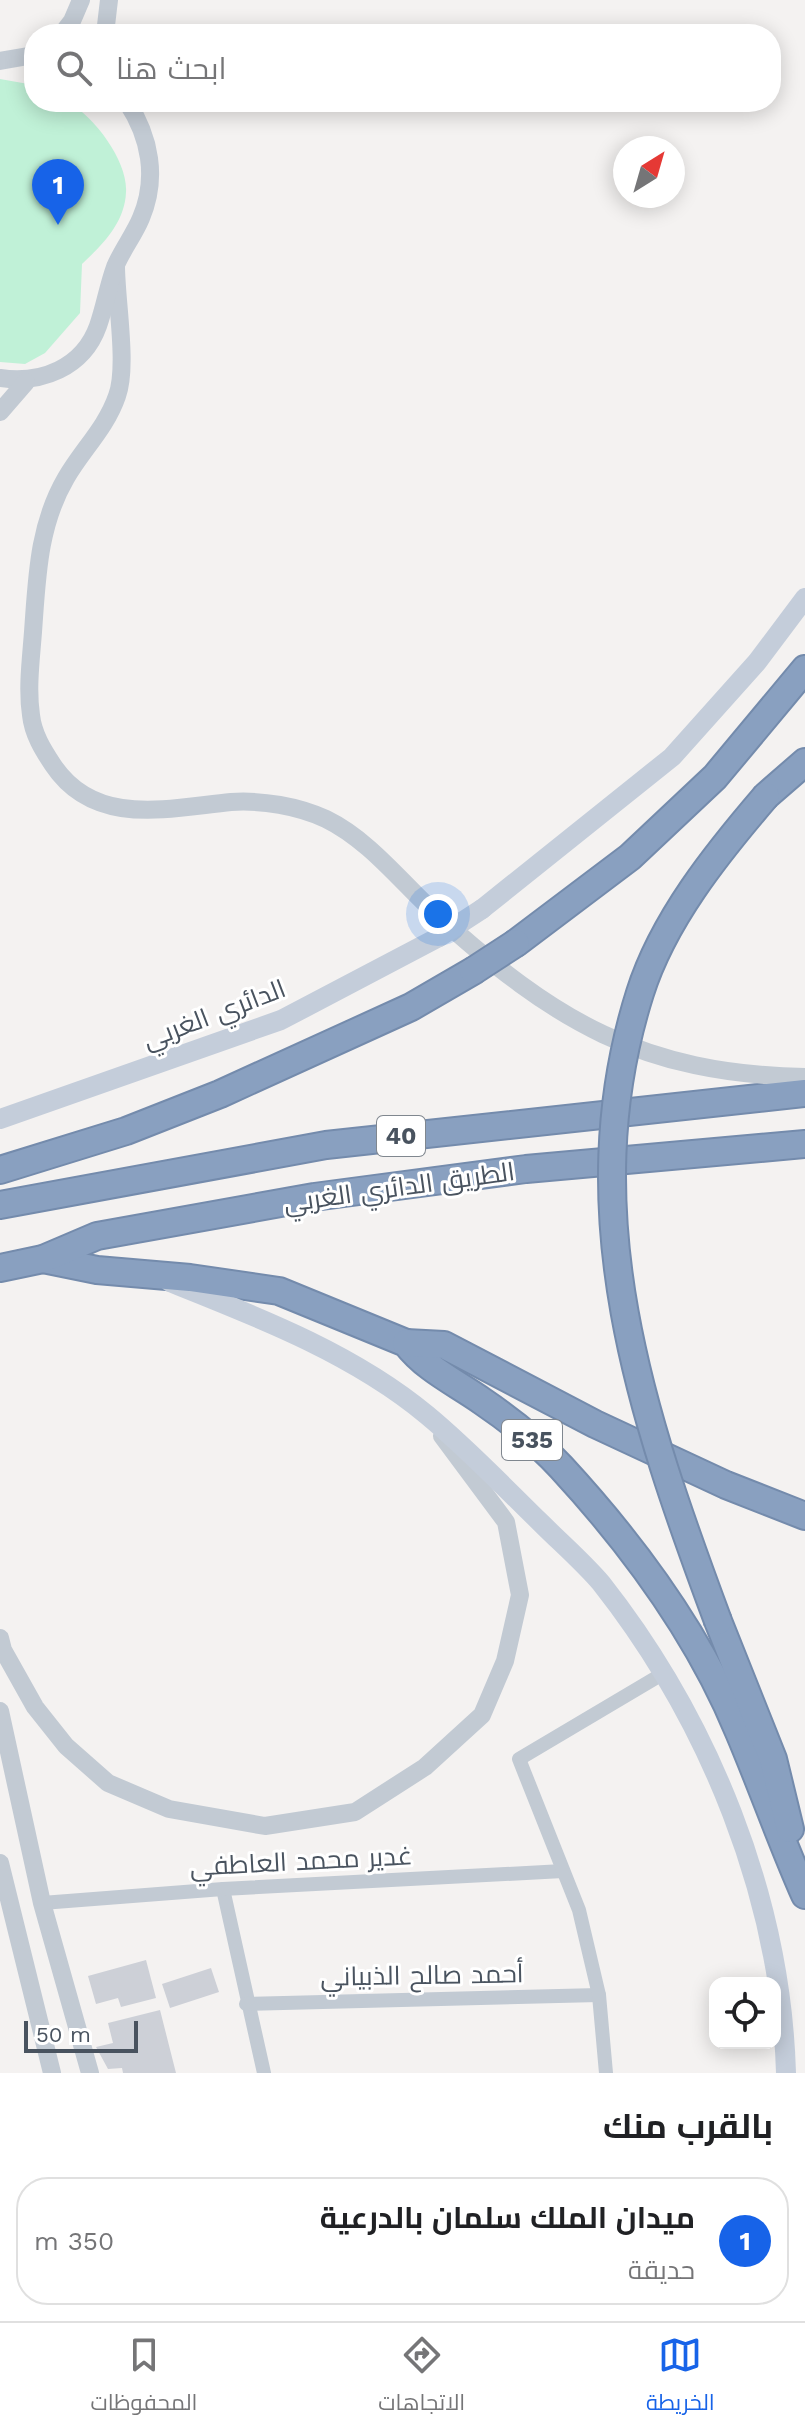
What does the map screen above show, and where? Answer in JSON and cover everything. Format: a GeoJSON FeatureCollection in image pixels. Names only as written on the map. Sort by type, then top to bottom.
{"type":"FeatureCollection","features":[{"type":"Feature","properties":{"kind":"highway"},"geometry":{"type":"LineString","coordinates":[[0,1170],[126,1131],[220,1094],[411,1007],[473,971],[516,943],[630,857],[715,777],[805,669]]}},
{"type":"Feature","properties":{"kind":"highway","name":"535"},"geometry":{"type":"LineString","coordinates":[[805,762],[766,796],[714,856],[674,922],[640,991],[620,1074],[611,1138],[610,1206],[634,1364],[652,1434],[718,1621],[773,1759],[805,1894]]}},
{"type":"Feature","properties":{"kind":"highway","name":"الطريق الدائري الغربي"},"geometry":{"type":"LineString","coordinates":[[0,1205],[326,1145],[805,1093]]}},
{"type":"Feature","properties":{"kind":"highway","name":"الطريق الدائري الغربي"},"geometry":{"type":"LineString","coordinates":[[0,1268],[43,1259],[97,1236],[314,1197],[526,1169],[805,1144]]}},
{"type":"Feature","properties":{"kind":"highway","name":"535"},"geometry":{"type":"LineString","coordinates":[[43,1259],[97,1270],[279,1291],[406,1343],[444,1345],[608,1430],[726,1485],[805,1516]]}},
{"type":"Feature","properties":{"kind":"highway","name":"535"},"geometry":{"type":"LineString","coordinates":[[406,1343],[420,1361],[485,1402],[558,1464],[652,1579],[696,1647],[739,1730],[774,1827],[805,1894]]}},
{"type":"Feature","properties":{"kind":"main road","name":"الدائري الغربي"},"geometry":{"type":"LineString","coordinates":[[0,1119],[281,1020],[439,937],[482,909],[576,838],[672,757],[757,662],[805,598]]}},
{"type":"Feature","properties":{"kind":"main road"},"geometry":{"type":"LineString","coordinates":[[152,1274],[255,1316],[364,1372],[426,1414],[599,1581],[664,1673],[719,1782],[751,1871],[772,1961],[785,2042],[786,2073]]}},
{"type":"Feature","properties":{"kind":"street"},"geometry":{"type":"LineString","coordinates":[[70,24],[81,0]]}},
{"type":"Feature","properties":{"kind":"street"},"geometry":{"type":"LineString","coordinates":[[106,24],[109,0]]}},
{"type":"Feature","properties":{"kind":"street"},"geometry":{"type":"LineString","coordinates":[[0,61],[24,56]]}},
{"type":"Feature","properties":{"kind":"street"},"geometry":{"type":"LineString","coordinates":[[0,378],[26,382],[69,368],[97,330],[116,266],[142,216],[150,184],[150,151],[132,112]]}},
{"type":"Feature","properties":{"kind":"street"},"geometry":{"type":"LineString","coordinates":[[116,266],[123,363],[118,394],[102,428],[67,477],[50,512],[40,549],[30,674],[31,717],[40,746],[59,774],[104,805],[144,812],[235,802],[283,805],[326,819],[360,842],[524,990],[578,1023],[619,1044],[670,1060],[751,1076],[805,1077]]}},
{"type":"Feature","properties":{"kind":"street"},"geometry":{"type":"LineString","coordinates":[[0,412],[26,382]]}},
{"type":"Feature","properties":{"kind":"street"},"geometry":{"type":"LineString","coordinates":[[0,1638],[3,1650],[35,1707],[66,1746],[108,1783],[169,1809],[265,1826],[355,1812],[425,1767],[482,1715],[505,1661],[520,1595],[506,1522],[426,1414]]}},
{"type":"Feature","properties":{"kind":"street"},"geometry":{"type":"LineString","coordinates":[[606,2073],[599,1995],[579,1910],[519,1759],[664,1673]]}},
{"type":"Feature","properties":{"kind":"street"},"geometry":{"type":"LineString","coordinates":[[0,1711],[42,1903],[90,2073]]}},
{"type":"Feature","properties":{"kind":"street"},"geometry":{"type":"LineString","coordinates":[[0,1863],[52,2073]]}},
{"type":"Feature","properties":{"kind":"street","name":"غدير محمد العاطفي"},"geometry":{"type":"LineString","coordinates":[[42,1903],[223,1889],[563,1871]]}},
{"type":"Feature","properties":{"kind":"street"},"geometry":{"type":"LineString","coordinates":[[223,1889],[246,2004],[264,2073]]}},
{"type":"Feature","properties":{"kind":"street","name":"أحمد صالح الذبياني"},"geometry":{"type":"LineString","coordinates":[[246,2004],[599,1995]]}},
{"type":"Feature","properties":{"kind":"green space"},"geometry":{"type":"Polygon","coordinates":[[[0,79],[24,83],[24,112],[82,112],[109,142],[122,168],[126,192],[117,223],[82,264],[80,313],[45,353],[25,364],[0,362],[0,79]]]}},
{"type":"Feature","properties":{"kind":"building"},"geometry":{"type":"Polygon","coordinates":[[[146,1960],[156,1998],[121,2007],[118,1998],[96,2004],[88,1976],[146,1960]]]}},
{"type":"Feature","properties":{"kind":"building"},"geometry":{"type":"Polygon","coordinates":[[[211,1968],[219,1992],[170,2008],[162,1984],[211,1968]]]}},
{"type":"Feature","properties":{"kind":"building"},"geometry":{"type":"Polygon","coordinates":[[[160,2010],[176,2073],[123,2073],[122,2068],[108,2069],[96,2047],[113,2043],[108,2023],[160,2010]]]}},
{"type":"Feature","properties":{"kind":"place","name":"ميدان الملك سلمان بالدرعية"},"geometry":{"type":"Point","coordinates":[58,225]}}]}
